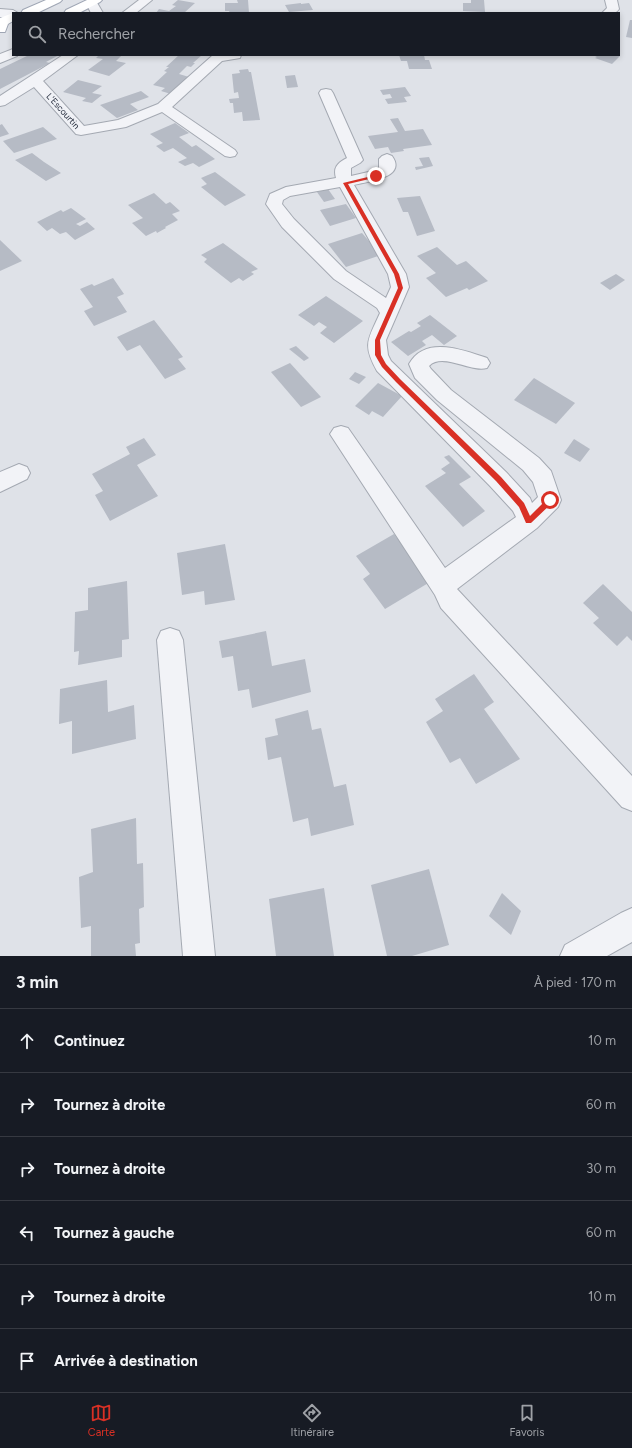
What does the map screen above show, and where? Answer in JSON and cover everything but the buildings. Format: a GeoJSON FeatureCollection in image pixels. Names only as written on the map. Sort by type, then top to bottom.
{"type":"FeatureCollection","features":[{"type":"Feature","properties":{"kind":"main road"},"geometry":{"type":"LineString","coordinates":[[30,12],[56,0]]}},
{"type":"Feature","properties":{"kind":"main road"},"geometry":{"type":"LineString","coordinates":[[73,12],[94,4]]}},
{"type":"Feature","properties":{"kind":"street"},"geometry":{"type":"LineString","coordinates":[[129,12],[146,0]]}},
{"type":"Feature","properties":{"kind":"street"},"geometry":{"type":"LineString","coordinates":[[609,12],[613,9],[611,0]]}},
{"type":"Feature","properties":{"kind":"street"},"geometry":{"type":"LineString","coordinates":[[0,59],[12,53]]}},
{"type":"Feature","properties":{"kind":"street"},"geometry":{"type":"LineString","coordinates":[[0,102],[71,56]]}},
{"type":"Feature","properties":{"kind":"street","name":"L'Escourtin"},"geometry":{"type":"LineString","coordinates":[[35,80],[81,131],[121,124],[163,107],[218,58],[229,56]]}},
{"type":"Feature","properties":{"kind":"street"},"geometry":{"type":"LineString","coordinates":[[326,93],[355,160],[344,165],[342,172],[346,183],[397,274],[400,288],[378,340],[378,355],[384,366],[498,479],[522,505],[528,521]]}},
{"type":"Feature","properties":{"kind":"street"},"geometry":{"type":"LineString","coordinates":[[163,107],[230,153]]}},
{"type":"Feature","properties":{"kind":"street"},"geometry":{"type":"LineString","coordinates":[[386,159],[388,168],[384,173],[346,183],[286,192],[276,197],[274,204],[288,223],[340,275],[383,304],[389,312]]}},
{"type":"Feature","properties":{"kind":"street"},"geometry":{"type":"LineString","coordinates":[[444,587],[451,578],[528,521],[550,500],[543,478],[531,464],[444,395],[422,373],[419,364],[429,355],[440,354],[480,363]]}},
{"type":"Feature","properties":{"kind":"street"},"geometry":{"type":"LineString","coordinates":[[341,434],[444,587],[450,600],[632,797]]}},
{"type":"Feature","properties":{"kind":"street"},"geometry":{"type":"LineString","coordinates":[[0,483],[19,473]]}},
{"type":"Feature","properties":{"kind":"street"},"geometry":{"type":"LineString","coordinates":[[170,640],[198,956]]}},
{"type":"Feature","properties":{"kind":"street"},"geometry":{"type":"LineString","coordinates":[[583,954],[632,924]]}},
{"type":"Feature","properties":{"kind":"route"},"geometry":{"type":"LineString","coordinates":[[376,176],[346,183],[397,274],[400,288],[378,340],[378,355],[384,366],[398,381],[498,479],[522,505],[528,521],[550,500]]}}]}
